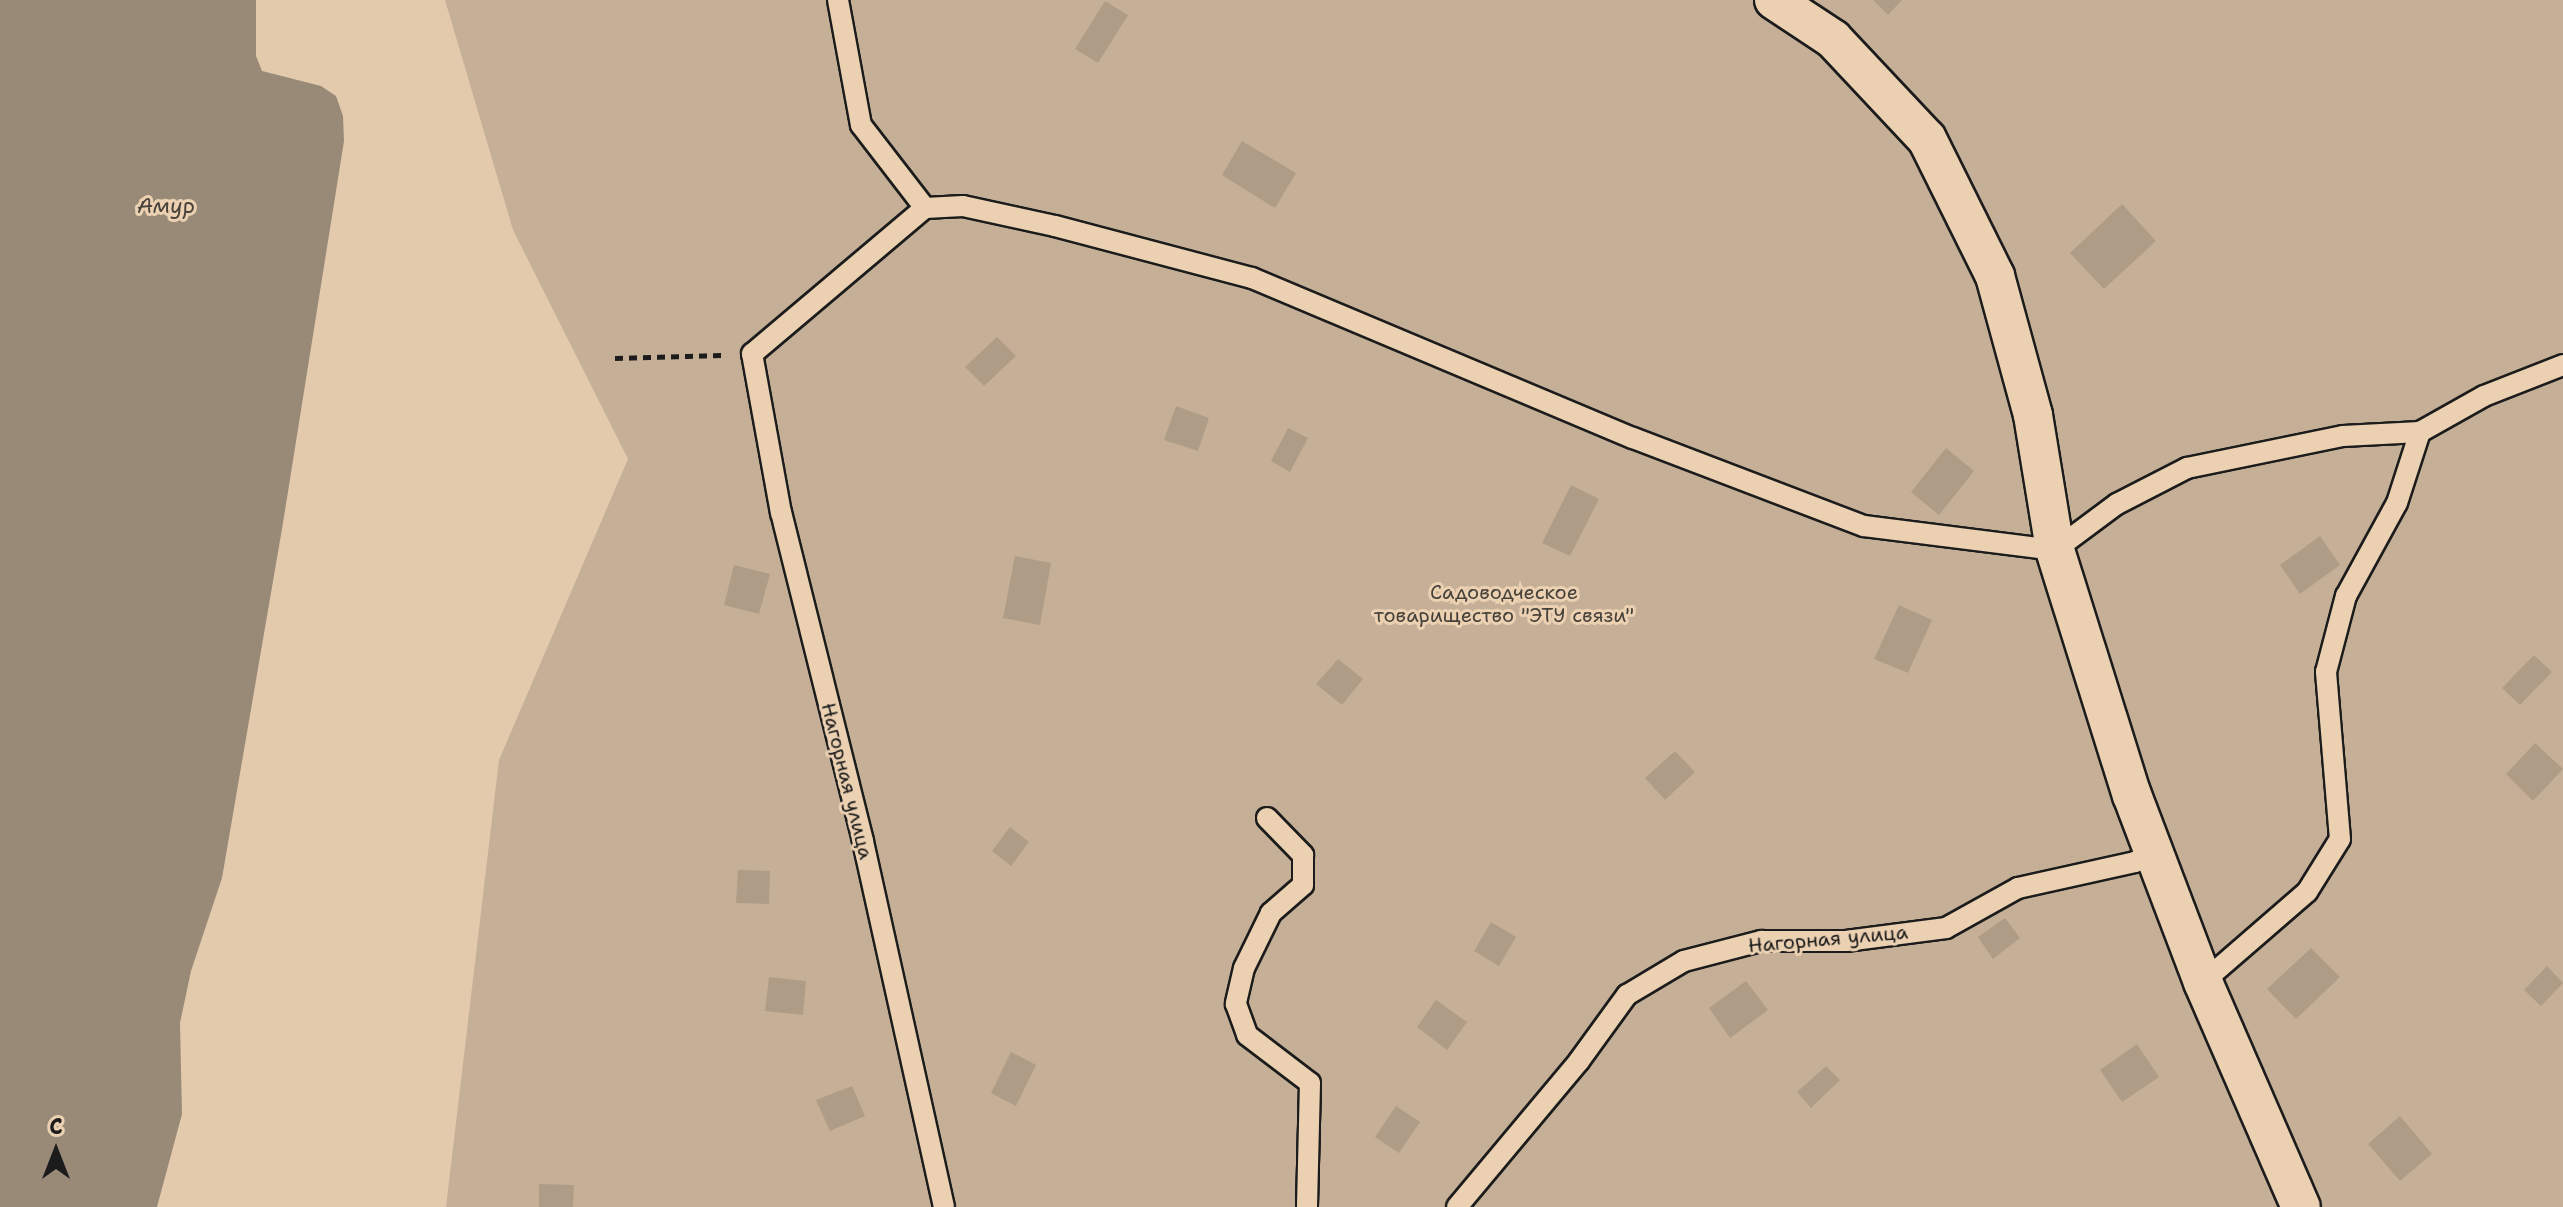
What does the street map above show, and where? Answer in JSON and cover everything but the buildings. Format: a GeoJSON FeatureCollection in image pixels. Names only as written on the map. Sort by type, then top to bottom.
{"type":"FeatureCollection","features":[{"type":"Feature","properties":{"kind":"street"},"geometry":{"type":"LineString","coordinates":[[1774,0],[1833,39],[1927,139],[1995,276],[2033,415],[2055,550],[2153,853],[2203,982],[2301,1207]]}},
{"type":"Feature","properties":{"kind":"lane"},"geometry":{"type":"LineString","coordinates":[[838,0],[861,125],[925,208]]}},
{"type":"Feature","properties":{"kind":"lane"},"geometry":{"type":"LineString","coordinates":[[752,354],[925,208],[963,206],[1055,226],[1252,278],[1633,438],[1864,526],[2055,550],[2117,504],[2187,468],[2343,436],[2420,432],[2484,396],[2563,365]]}},
{"type":"Feature","properties":{"kind":"lane","name":"Нагорная улица"},"geometry":{"type":"LineString","coordinates":[[752,354],[781,513],[863,841],[944,1207]]}},
{"type":"Feature","properties":{"kind":"lane"},"geometry":{"type":"LineString","coordinates":[[2203,982],[2307,892],[2340,839],[2326,672],[2346,596],[2397,503],[2420,432]]}},
{"type":"Feature","properties":{"kind":"lane"},"geometry":{"type":"LineString","coordinates":[[1267,818],[1303,855],[1303,885],[1271,913],[1244,968],[1236,1004],[1247,1035],[1310,1083],[1307,1207]]}},
{"type":"Feature","properties":{"kind":"lane","name":"Нагорная улица"},"geometry":{"type":"LineString","coordinates":[[1457,1207],[1579,1061],[1627,995],[1684,961],[1761,941],[1846,941],[1946,928],[2018,888],[2135,862],[2153,853]]}},
{"type":"Feature","properties":{"kind":"path"},"geometry":{"type":"LineString","coordinates":[[615,358],[752,354]]}},
{"type":"Feature","properties":{"kind":"green space","name":"Садоводческое товарищество \"ЭТУ связи\""},"geometry":{"type":"Polygon","coordinates":[[[445,0],[2563,0],[2563,1207],[446,1207],[499,760],[628,459],[513,230],[445,0]]]}},
{"type":"Feature","properties":{"kind":"water","name":"Амур"},"geometry":{"type":"Polygon","coordinates":[[[0,0],[256,0],[256,56],[262,71],[321,86],[336,96],[343,116],[344,141],[283,523],[222,878],[191,971],[180,1023],[182,1114],[157,1207],[0,1207],[0,0]]]}}]}
